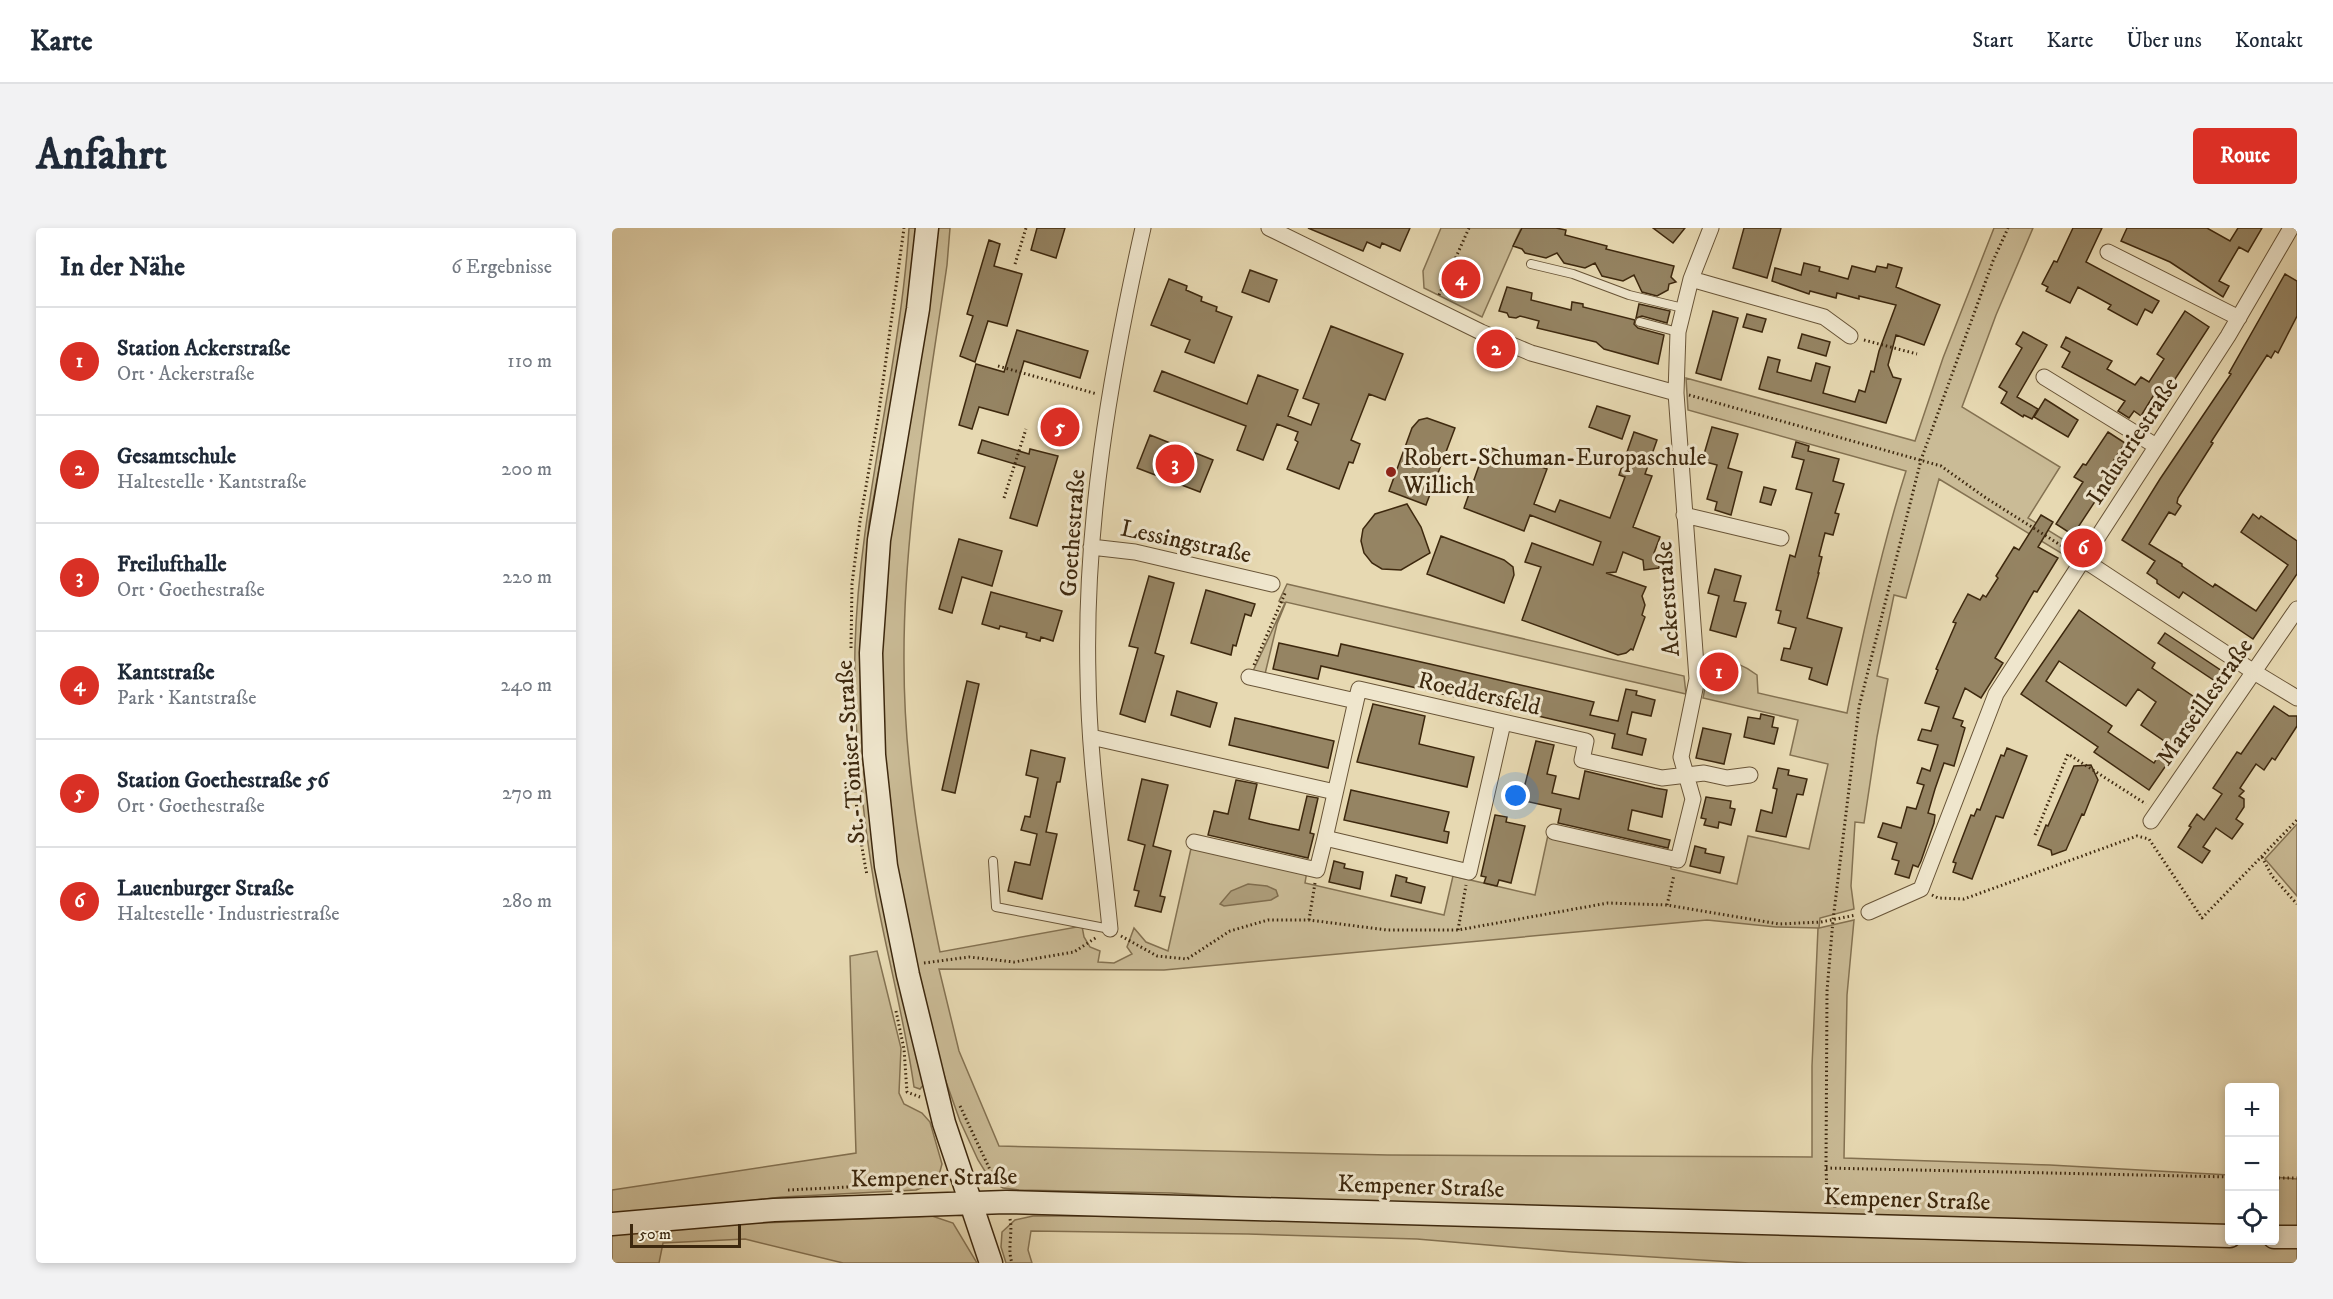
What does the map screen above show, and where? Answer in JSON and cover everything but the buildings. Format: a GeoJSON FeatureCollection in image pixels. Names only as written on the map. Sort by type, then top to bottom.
{"type":"FeatureCollection","features":[{"type":"Feature","properties":{"kind":"main road","name":"St.-Töniser-Straße"},"geometry":{"type":"LineString","coordinates":[[927,228],[918,309],[879,540],[871,652],[874,755],[886,866],[908,975],[939,1104],[991,1263]]}},
{"type":"Feature","properties":{"kind":"main road","name":"Kempener Straße"},"geometry":{"type":"LineString","coordinates":[[612,1224],[774,1210],[1006,1202],[2225,1236]]}},
{"type":"Feature","properties":{"kind":"main road"},"geometry":{"type":"LineString","coordinates":[[2279,1237],[2297,1237]]}},
{"type":"Feature","properties":{"kind":"street","name":"Goethestraße"},"geometry":{"type":"LineString","coordinates":[[1110,929],[1091,737],[1088,676],[1091,547],[1110,398],[1143,228]]}},
{"type":"Feature","properties":{"kind":"street"},"geometry":{"type":"LineString","coordinates":[[1269,228],[1433,309],[1531,353],[1676,393]]}},
{"type":"Feature","properties":{"kind":"street","name":"Ackerstraße"},"geometry":{"type":"LineString","coordinates":[[1685,776],[1681,757],[1697,679],[1676,393],[1678,332],[1691,279],[1711,228]]}},
{"type":"Feature","properties":{"kind":"street","name":"Industriestraße"},"geometry":{"type":"LineString","coordinates":[[1921,890],[1996,694],[2239,318],[2291,228]]}},
{"type":"Feature","properties":{"kind":"street"},"geometry":{"type":"LineString","coordinates":[[2108,252],[2239,318]]}},
{"type":"Feature","properties":{"kind":"street"},"geometry":{"type":"LineString","coordinates":[[1691,279],[1824,317],[1850,336]]}},
{"type":"Feature","properties":{"kind":"street"},"geometry":{"type":"LineString","coordinates":[[2044,377],[2156,446]]}},
{"type":"Feature","properties":{"kind":"street","name":"Ackerstraße"},"geometry":{"type":"LineString","coordinates":[[1684,515],[1781,538]]}},
{"type":"Feature","properties":{"kind":"street","name":"Lessingstraße"},"geometry":{"type":"LineString","coordinates":[[1091,547],[1135,552],[1272,584]]}},
{"type":"Feature","properties":{"kind":"street"},"geometry":{"type":"LineString","coordinates":[[2084,560],[2297,698]]}},
{"type":"Feature","properties":{"kind":"street","name":"Marseillestraße"},"geometry":{"type":"LineString","coordinates":[[2154,816],[2297,609]]}},
{"type":"Feature","properties":{"kind":"street"},"geometry":{"type":"LineString","coordinates":[[1194,842],[1317,870],[1356,701],[1249,677]]}},
{"type":"Feature","properties":{"kind":"street","name":"Roeddersfeld"},"geometry":{"type":"LineString","coordinates":[[1356,701],[1359,690],[1586,741],[1581,760],[1662,778],[1704,773],[1727,778],[1750,775]]}},
{"type":"Feature","properties":{"kind":"street"},"geometry":{"type":"LineString","coordinates":[[1325,838],[1469,872],[1503,723]]}},
{"type":"Feature","properties":{"kind":"street"},"geometry":{"type":"LineString","coordinates":[[1091,737],[1335,792]]}},
{"type":"Feature","properties":{"kind":"street"},"geometry":{"type":"LineString","coordinates":[[1554,832],[1678,860],[1693,799],[1685,776]]}},
{"type":"Feature","properties":{"kind":"street"},"geometry":{"type":"LineString","coordinates":[[1869,912],[1921,890]]}},
{"type":"Feature","properties":{"kind":"lane"},"geometry":{"type":"LineString","coordinates":[[1531,264],[1573,274],[1629,295],[1683,308]]}},
{"type":"Feature","properties":{"kind":"lane"},"geometry":{"type":"LineString","coordinates":[[1640,322],[1678,332]]}},
{"type":"Feature","properties":{"kind":"lane"},"geometry":{"type":"LineString","coordinates":[[993,861],[996,907],[1110,929]]}},
{"type":"Feature","properties":{"kind":"path"},"geometry":{"type":"LineString","coordinates":[[1015,264],[1026,228]]}},
{"type":"Feature","properties":{"kind":"path"},"geometry":{"type":"LineString","coordinates":[[1433,309],[1469,228]]}},
{"type":"Feature","properties":{"kind":"path"},"geometry":{"type":"LineString","coordinates":[[1835,1210],[1835,1193],[1827,1193],[1826,1168],[1827,991],[1833,920],[1859,707],[1921,460],[1993,261],[2008,228]]}},
{"type":"Feature","properties":{"kind":"path"},"geometry":{"type":"LineString","coordinates":[[1850,336],[1917,354]]}},
{"type":"Feature","properties":{"kind":"path"},"geometry":{"type":"LineString","coordinates":[[998,366],[1110,398]]}},
{"type":"Feature","properties":{"kind":"path"},"geometry":{"type":"LineString","coordinates":[[1676,393],[1941,466],[1986,498],[2084,560]]}},
{"type":"Feature","properties":{"kind":"path"},"geometry":{"type":"LineString","coordinates":[[1005,498],[1026,429]]}},
{"type":"Feature","properties":{"kind":"path"},"geometry":{"type":"LineString","coordinates":[[1249,677],[1287,587],[1272,584]]}},
{"type":"Feature","properties":{"kind":"path"},"geometry":{"type":"LineString","coordinates":[[2035,835],[2068,754],[2154,816]]}},
{"type":"Feature","properties":{"kind":"path"},"geometry":{"type":"LineString","coordinates":[[1921,890],[1938,898],[1964,899],[2137,836],[2149,838],[2202,918],[2297,820]]}},
{"type":"Feature","properties":{"kind":"path"},"geometry":{"type":"LineString","coordinates":[[2262,857],[2272,876],[2297,904]]}},
{"type":"Feature","properties":{"kind":"path"},"geometry":{"type":"LineString","coordinates":[[1667,905],[1678,860]]}},
{"type":"Feature","properties":{"kind":"path"},"geometry":{"type":"LineString","coordinates":[[1309,920],[1317,870]]}},
{"type":"Feature","properties":{"kind":"path"},"geometry":{"type":"LineString","coordinates":[[1458,930],[1469,872]]}},
{"type":"Feature","properties":{"kind":"path"},"geometry":{"type":"LineString","coordinates":[[924,973],[922,963],[969,957],[1014,962],[1074,952],[1110,929],[1157,956],[1186,959],[1230,931],[1268,920],[1309,920],[1387,930],[1458,930],[1608,903],[1667,905],[1779,924],[1833,920],[1869,912]]}},
{"type":"Feature","properties":{"kind":"path"},"geometry":{"type":"LineString","coordinates":[[957,1099],[992,1173],[1003,1184],[1012,1226],[1010,1245],[1012,1263]]}},
{"type":"Feature","properties":{"kind":"path"},"geometry":{"type":"LineString","coordinates":[[1826,1168],[2225,1177]]}},
{"type":"Feature","properties":{"kind":"path"},"geometry":{"type":"LineString","coordinates":[[2279,1178],[2297,1178]]}},
{"type":"Feature","properties":{"kind":"shaded area"},"geometry":{"type":"Polygon","coordinates":[[[909,228],[916,228],[905,328],[869,523],[861,630],[860,709],[864,773],[876,862],[924,1084],[920,1089],[914,1087],[876,895],[863,802],[855,709],[858,594],[871,489],[897,333],[909,228]]]}},
{"type":"Feature","properties":{"kind":"shaded area"},"geometry":{"type":"Polygon","coordinates":[[[932,228],[950,228],[947,265],[912,513],[904,663],[907,736],[914,809],[940,952],[1082,926],[1084,937],[1090,947],[1100,951],[1098,962],[1114,963],[1132,954],[1127,947],[1134,928],[1146,942],[1168,951],[1192,844],[1307,871],[1305,883],[1444,915],[1453,876],[1535,895],[1548,835],[1671,863],[1671,869],[1737,884],[1748,836],[1809,849],[1828,764],[1790,755],[1798,720],[1703,698],[1710,661],[1729,661],[1752,671],[1757,675],[1758,693],[1847,713],[1873,591],[1906,471],[1688,410],[1686,378],[1915,441],[1943,358],[1994,228],[2033,228],[1996,315],[1962,407],[2060,467],[2028,518],[2072,545],[2082,543],[2071,559],[1939,479],[1906,598],[1894,595],[1877,676],[1888,679],[1864,823],[1855,822],[1851,886],[1854,909],[1820,918],[1819,928],[1854,920],[1847,995],[1844,1158],[2050,1165],[2225,1175],[2225,1227],[1268,1199],[1171,1193],[1003,1188],[991,1181],[978,1160],[960,1121],[943,1073],[913,949],[887,821],[880,764],[880,580],[932,228]],[[1707,920],[1164,970],[939,969],[959,1051],[999,1146],[1388,1155],[1812,1157],[1812,1066],[1818,928],[1776,927],[1707,920]]]}},
{"type":"Feature","properties":{"kind":"shaded area"},"geometry":{"type":"Polygon","coordinates":[[[1441,228],[1521,228],[1482,317],[1424,288],[1423,271],[1441,228]]]}},
{"type":"Feature","properties":{"kind":"shaded area"},"geometry":{"type":"Polygon","coordinates":[[[1287,584],[1684,676],[1686,694],[1286,602],[1277,624],[1265,674],[1253,671],[1285,603],[1279,601],[1287,584]]]}},
{"type":"Feature","properties":{"kind":"shaded area"},"geometry":{"type":"Polygon","coordinates":[[[2297,824],[2297,896],[2265,859],[2297,824]]]}},
{"type":"Feature","properties":{"kind":"shaded area"},"geometry":{"type":"Polygon","coordinates":[[[1248,884],[1267,886],[1276,890],[1278,896],[1271,900],[1224,906],[1220,904],[1231,891],[1248,884]]]}},
{"type":"Feature","properties":{"kind":"shaded area"},"geometry":{"type":"Polygon","coordinates":[[[877,951],[901,1048],[899,1093],[904,1104],[922,1113],[930,1122],[942,1164],[939,1175],[932,1184],[916,1190],[782,1197],[612,1217],[612,1190],[856,1153],[850,956],[877,951]]]}},
{"type":"Feature","properties":{"kind":"shaded area"},"geometry":{"type":"Polygon","coordinates":[[[2279,1177],[2297,1179],[2297,1228],[2279,1228],[2279,1177]]]}},
{"type":"Feature","properties":{"kind":"shaded area"},"geometry":{"type":"Polygon","coordinates":[[[932,1216],[953,1223],[977,1263],[843,1263],[745,1239],[663,1243],[659,1263],[612,1263],[612,1233],[661,1227],[932,1216]]]}},
{"type":"Feature","properties":{"kind":"shaded area"},"geometry":{"type":"Polygon","coordinates":[[[1033,1216],[1258,1216],[2225,1245],[2297,1245],[2297,1263],[1749,1263],[1417,1239],[1031,1231],[1028,1250],[1032,1263],[1006,1263],[1001,1247],[1002,1232],[1015,1220],[1033,1216]]]}},
{"type":"Feature","properties":{"kind":"place","name":"Kantstraße"},"geometry":{"type":"Point","coordinates":[1461,279]}},
{"type":"Feature","properties":{"kind":"place","name":"Gesamtschule"},"geometry":{"type":"Point","coordinates":[1496,349]}},
{"type":"Feature","properties":{"kind":"place","name":"Station Goethestraße 56"},"geometry":{"type":"Point","coordinates":[1060,427]}},
{"type":"Feature","properties":{"kind":"place","name":"Freilufthalle"},"geometry":{"type":"Point","coordinates":[1175,464]}},
{"type":"Feature","properties":{"kind":"place","name":"Robert-Schuman-Europaschule Willich"},"geometry":{"type":"Point","coordinates":[1391,472]}},
{"type":"Feature","properties":{"kind":"place","name":"Lauenburger Straße"},"geometry":{"type":"Point","coordinates":[2083,548]}},
{"type":"Feature","properties":{"kind":"place","name":"Station Ackerstraße"},"geometry":{"type":"Point","coordinates":[1719,672]}}]}
